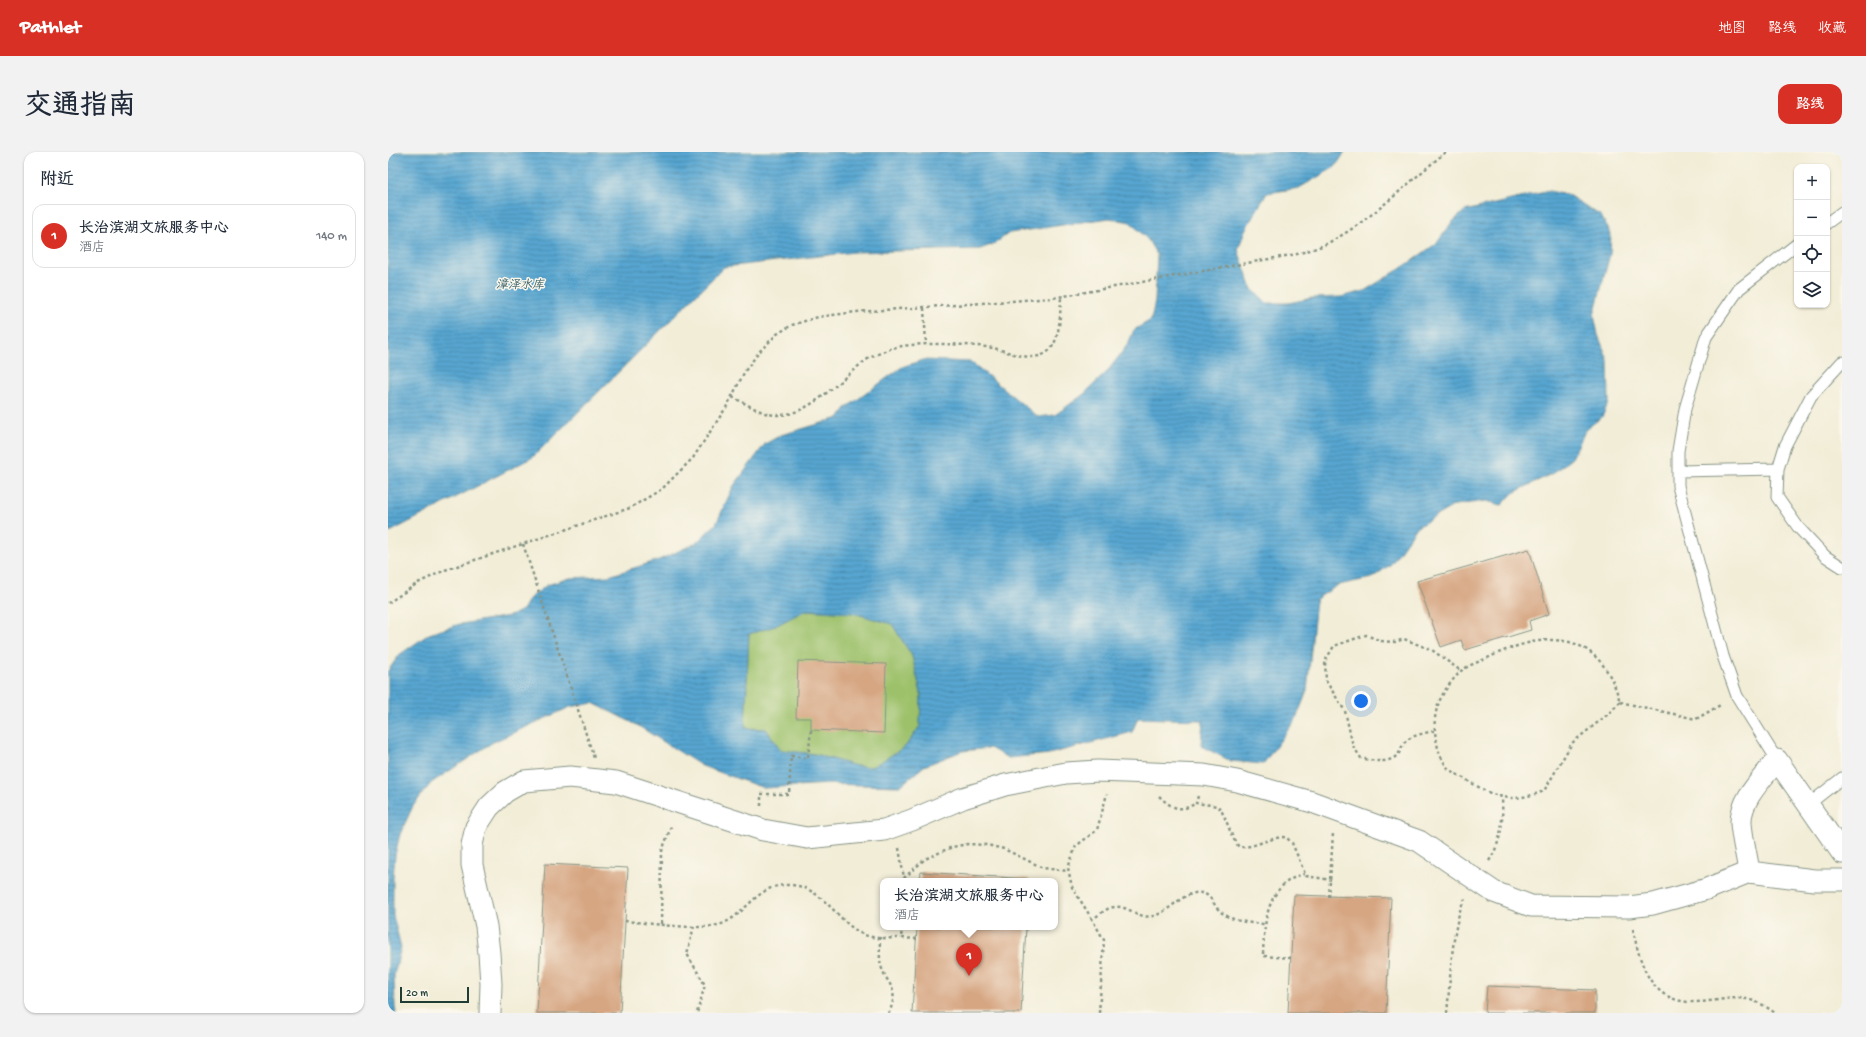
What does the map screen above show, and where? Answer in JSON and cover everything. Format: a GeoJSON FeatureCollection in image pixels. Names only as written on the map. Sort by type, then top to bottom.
{"type":"FeatureCollection","features":[{"type":"Feature","properties":{"kind":"street"},"geometry":{"type":"LineString","coordinates":[[1749,872],[1741,822],[1743,810],[1747,800],[1778,760],[1842,853]]}},
{"type":"Feature","properties":{"kind":"street"},"geometry":{"type":"LineString","coordinates":[[490,1013],[491,984],[486,926],[472,865],[472,845],[476,828],[489,807],[505,792],[524,781],[570,777],[616,782],[679,804],[762,830],[807,838],[884,830],[964,798],[1005,785],[1066,773],[1111,772],[1198,775],[1237,781],[1312,802],[1419,841],[1494,892],[1532,906],[1629,907],[1653,904],[1708,890],[1749,872],[1814,880],[1842,880]]}},
{"type":"Feature","properties":{"kind":"lane"},"geometry":{"type":"LineString","coordinates":[[1830,221],[1842,212]]}},
{"type":"Feature","properties":{"kind":"lane"},"geometry":{"type":"LineString","coordinates":[[1778,760],[1737,696],[1723,656],[1678,486],[1678,451],[1685,409],[1706,337],[1739,289],[1794,246]]}},
{"type":"Feature","properties":{"kind":"lane"},"geometry":{"type":"LineString","coordinates":[[1842,362],[1811,396],[1785,446],[1778,469],[1778,497],[1798,527],[1824,556],[1842,568]]}},
{"type":"Feature","properties":{"kind":"lane"},"geometry":{"type":"LineString","coordinates":[[1678,471],[1778,469]]}},
{"type":"Feature","properties":{"kind":"lane"},"geometry":{"type":"LineString","coordinates":[[1808,804],[1842,778]]}},
{"type":"Feature","properties":{"kind":"path"},"geometry":{"type":"LineString","coordinates":[[388,603],[418,583],[446,570],[630,508],[662,489],[693,458],[732,396],[745,371],[759,352],[777,334],[792,325],[825,316],[1061,297],[1297,254],[1325,244],[1368,217],[1408,182],[1446,152]]}},
{"type":"Feature","properties":{"kind":"path"},"geometry":{"type":"LineString","coordinates":[[732,396],[766,413],[790,414],[824,396],[867,360],[891,348],[926,344],[992,348],[1019,355],[1035,356],[1046,353],[1054,344],[1059,326],[1061,297]]}},
{"type":"Feature","properties":{"kind":"path"},"geometry":{"type":"LineString","coordinates":[[924,308],[926,344]]}},
{"type":"Feature","properties":{"kind":"path"},"geometry":{"type":"LineString","coordinates":[[524,544],[602,780]]}},
{"type":"Feature","properties":{"kind":"path"},"geometry":{"type":"LineString","coordinates":[[1434,730],[1417,735],[1405,742],[1398,754],[1388,761],[1361,758],[1353,746],[1346,711],[1326,681],[1326,661],[1334,646],[1366,636],[1381,641],[1395,642],[1404,639],[1417,643],[1432,650],[1461,671]]}},
{"type":"Feature","properties":{"kind":"path"},"geometry":{"type":"LineString","coordinates":[[1559,640],[1579,644],[1596,657],[1611,678],[1620,702],[1607,715],[1572,743],[1544,791],[1524,798],[1502,798],[1483,790],[1448,768],[1438,751],[1434,730],[1434,713],[1438,702],[1461,671],[1502,651],[1538,641],[1559,640]]}},
{"type":"Feature","properties":{"kind":"path"},"geometry":{"type":"LineString","coordinates":[[1620,702],[1696,719],[1737,696]]}},
{"type":"Feature","properties":{"kind":"path"},"geometry":{"type":"LineString","coordinates":[[762,830],[761,794],[789,794],[791,756],[808,758],[811,730]]}},
{"type":"Feature","properties":{"kind":"path"},"geometry":{"type":"LineString","coordinates":[[1099,1013],[1104,940],[1072,887],[1068,871],[1076,846],[1097,830],[1105,805],[1111,772]]}},
{"type":"Feature","properties":{"kind":"path"},"geometry":{"type":"LineString","coordinates":[[1198,775],[1199,791],[1196,802],[1218,806],[1223,813],[1234,841],[1239,847],[1246,847],[1277,837],[1286,837],[1292,843],[1304,874]]}},
{"type":"Feature","properties":{"kind":"path"},"geometry":{"type":"LineString","coordinates":[[1447,1013],[1456,932],[1461,904],[1497,846],[1503,819],[1502,798]]}},
{"type":"Feature","properties":{"kind":"path"},"geometry":{"type":"LineString","coordinates":[[661,924],[662,851],[679,804]]}},
{"type":"Feature","properties":{"kind":"path"},"geometry":{"type":"LineString","coordinates":[[1329,897],[1335,810]]}},
{"type":"Feature","properties":{"kind":"path"},"geometry":{"type":"LineString","coordinates":[[896,826],[904,878]]}},
{"type":"Feature","properties":{"kind":"path"},"geometry":{"type":"LineString","coordinates":[[905,878],[925,859],[952,847],[968,844],[993,846],[1018,855],[1043,868],[1068,871]]}},
{"type":"Feature","properties":{"kind":"path"},"geometry":{"type":"LineString","coordinates":[[1291,958],[1263,956],[1265,924],[1270,903],[1276,893],[1293,877],[1304,874],[1306,876],[1330,880]]}},
{"type":"Feature","properties":{"kind":"path"},"geometry":{"type":"LineString","coordinates":[[625,921],[694,926],[709,926],[724,923],[762,892],[776,887],[790,885],[803,887],[820,898],[857,931],[869,937],[917,939]]}},
{"type":"Feature","properties":{"kind":"path"},"geometry":{"type":"LineString","coordinates":[[1092,919],[1110,908],[1120,906],[1142,917],[1153,916],[1184,898],[1193,894],[1202,893],[1210,897],[1220,911],[1229,918],[1250,923],[1265,924]]}},
{"type":"Feature","properties":{"kind":"path"},"geometry":{"type":"LineString","coordinates":[[1629,907],[1642,966],[1656,989],[1675,1000],[1696,1002],[1740,997],[1762,1003],[1775,1013]]}},
{"type":"Feature","properties":{"kind":"path"},"geometry":{"type":"LineString","coordinates":[[694,926],[688,954],[705,985],[697,1013]]}},
{"type":"Feature","properties":{"kind":"path"},"geometry":{"type":"LineString","coordinates":[[901,938],[902,930]]}},
{"type":"Feature","properties":{"kind":"path"},"geometry":{"type":"LineString","coordinates":[[880,937],[882,966],[890,980],[894,994],[889,1013]]}},
{"type":"Feature","properties":{"kind":"green space"},"geometry":{"type":"Polygon","coordinates":[[[806,610],[853,613],[892,624],[912,656],[921,693],[920,726],[905,747],[872,767],[856,766],[814,754],[781,750],[766,729],[745,728],[749,634],[775,626],[806,610]]]}},
{"type":"Feature","properties":{"kind":"water","name":"漳泽水库"},"geometry":{"type":"Polygon","coordinates":[[[388,152],[1345,152],[1335,167],[1299,188],[1267,193],[1245,230],[1238,250],[1252,289],[1267,303],[1289,303],[1312,298],[1341,297],[1364,291],[1406,265],[1437,243],[1452,222],[1465,211],[1549,191],[1568,195],[1601,216],[1611,234],[1610,254],[1594,315],[1598,335],[1608,360],[1609,401],[1602,417],[1586,429],[1572,458],[1553,473],[1513,493],[1502,505],[1486,501],[1455,505],[1417,527],[1391,564],[1372,578],[1338,585],[1316,599],[1307,691],[1296,719],[1263,764],[1231,761],[1201,746],[1203,720],[1138,718],[1132,732],[1049,754],[1008,758],[990,748],[962,751],[924,766],[900,786],[828,784],[764,788],[702,766],[637,725],[593,703],[570,707],[493,742],[431,783],[413,806],[400,834],[395,855],[393,878],[393,916],[401,947],[394,975],[396,1013],[388,1013],[388,671],[399,655],[429,634],[460,624],[510,616],[523,610],[530,598],[547,585],[570,578],[609,576],[659,560],[696,543],[716,524],[733,487],[765,444],[781,435],[839,418],[846,408],[902,367],[923,360],[971,362],[1038,417],[1055,415],[1084,394],[1107,372],[1128,344],[1134,330],[1151,320],[1155,301],[1157,255],[1148,240],[1130,222],[1109,218],[1009,233],[994,244],[980,249],[854,252],[724,267],[533,457],[388,533],[388,152]],[[806,610],[775,626],[749,634],[745,728],[766,729],[781,750],[814,754],[856,766],[872,767],[905,747],[920,726],[921,693],[912,656],[892,624],[853,613],[806,610]]]}},
{"type":"Feature","properties":{"kind":"building"},"geometry":{"type":"Polygon","coordinates":[[[1529,549],[1549,614],[1529,621],[1531,630],[1465,650],[1461,640],[1441,647],[1417,581],[1529,549]]]}},
{"type":"Feature","properties":{"kind":"building"},"geometry":{"type":"Polygon","coordinates":[[[798,661],[886,664],[884,733],[811,730],[811,718],[796,718],[798,661]]]}},
{"type":"Feature","properties":{"kind":"building"},"geometry":{"type":"Polygon","coordinates":[[[545,864],[628,868],[620,1013],[537,1013],[545,864]]]}},
{"type":"Feature","properties":{"kind":"building"},"geometry":{"type":"Polygon","coordinates":[[[921,872],[1014,878],[920,878],[921,872]]]}},
{"type":"Feature","properties":{"kind":"building"},"geometry":{"type":"Polygon","coordinates":[[[1294,895],[1391,898],[1386,1013],[1288,1013],[1294,895]]]}},
{"type":"Feature","properties":{"kind":"building"},"geometry":{"type":"Polygon","coordinates":[[[917,930],[1026,930],[1021,1013],[912,1013],[917,930]]]}},
{"type":"Feature","properties":{"kind":"building"},"geometry":{"type":"Polygon","coordinates":[[[1487,986],[1595,990],[1595,1013],[1485,1013],[1487,986]]]}},
{"type":"Feature","properties":{"kind":"place","name":"长治滨湖文旅服务中心"},"geometry":{"type":"Point","coordinates":[969,976]}}]}
